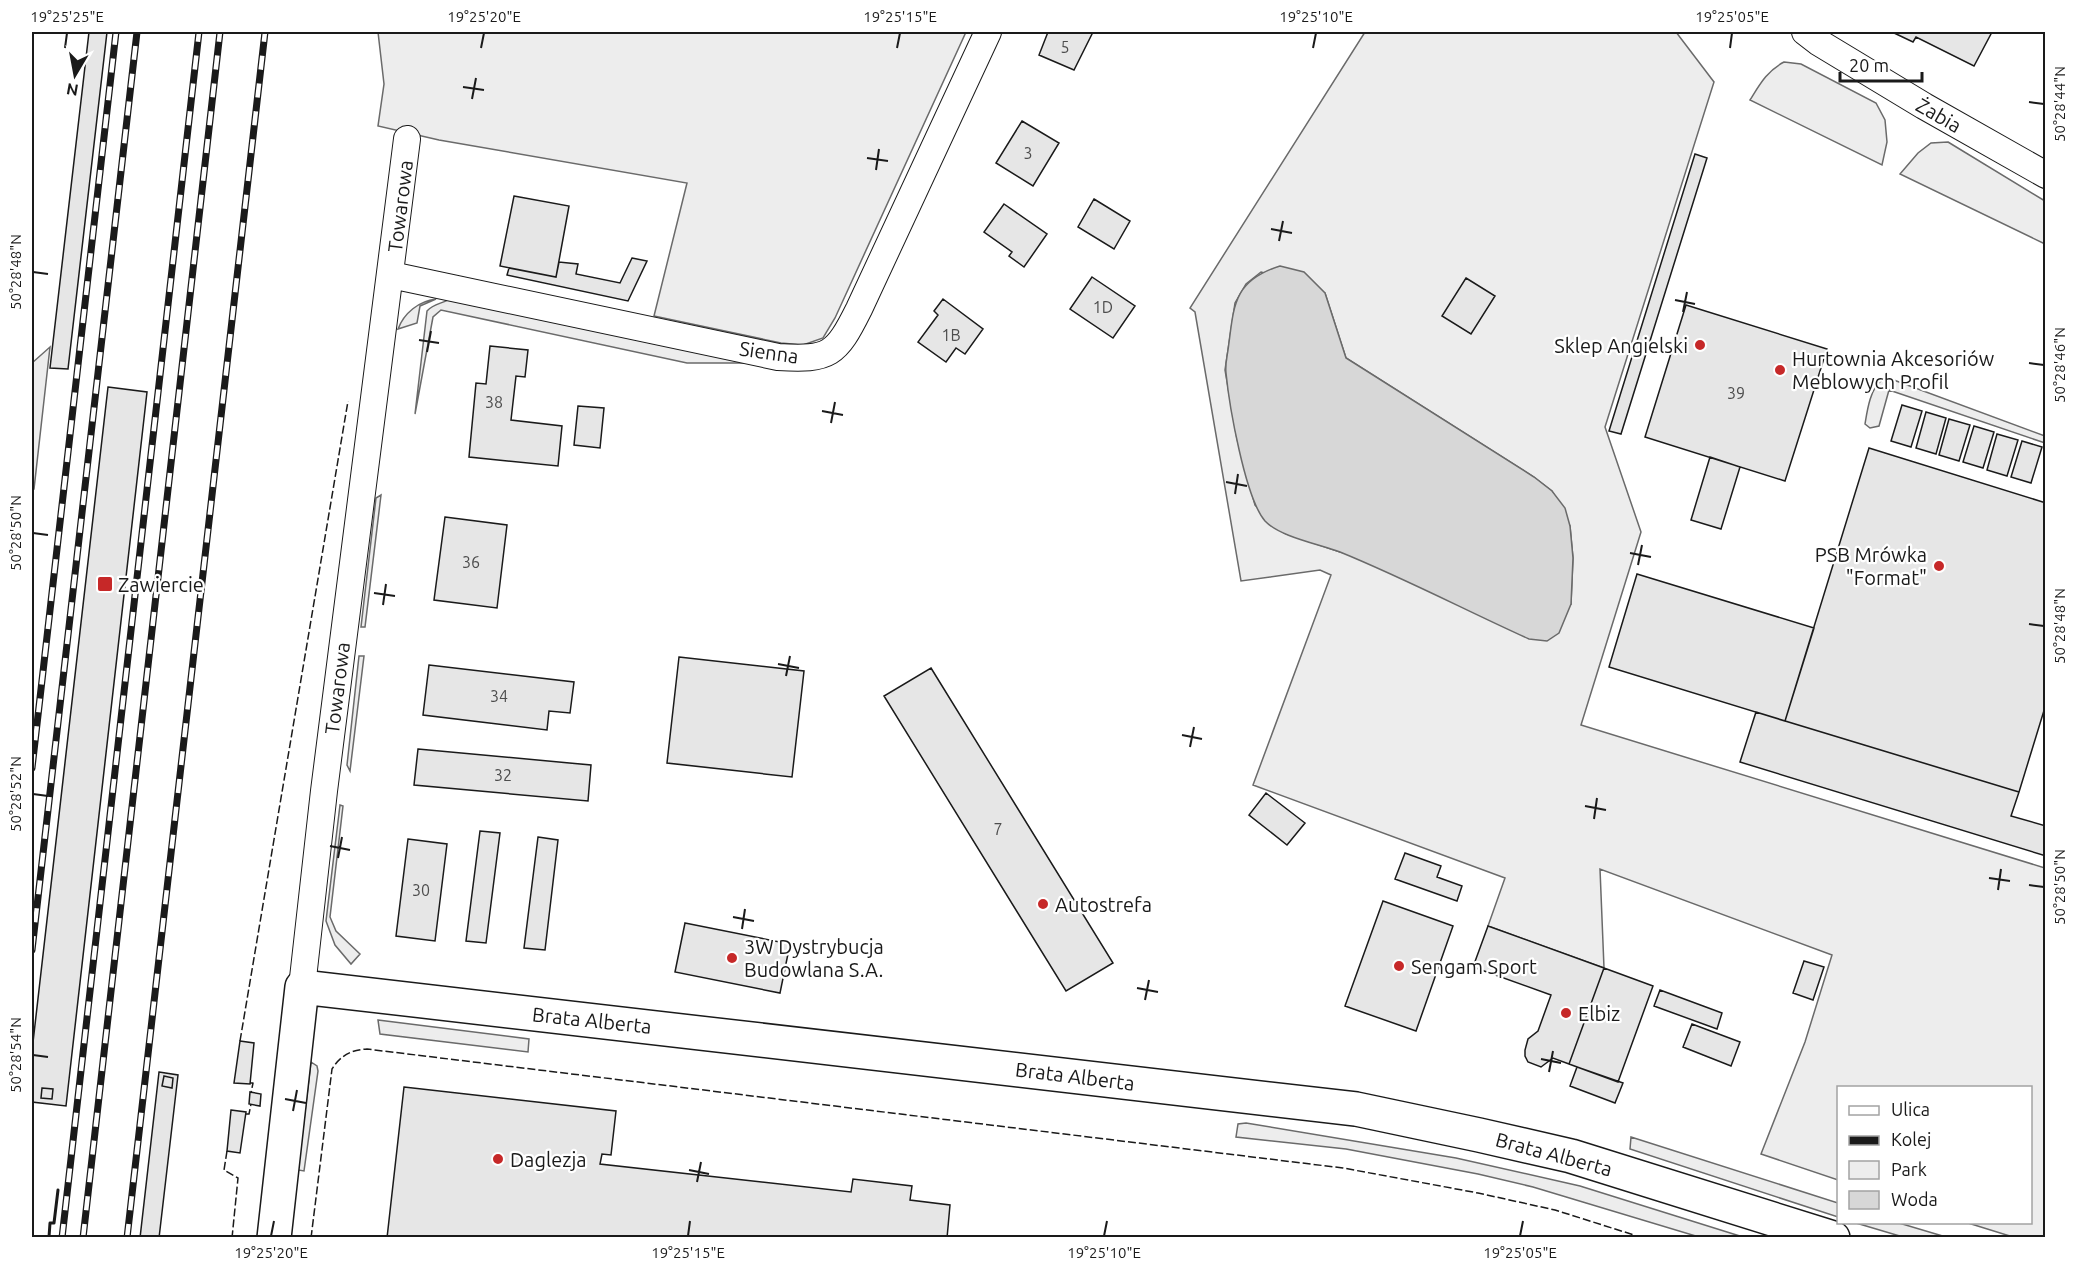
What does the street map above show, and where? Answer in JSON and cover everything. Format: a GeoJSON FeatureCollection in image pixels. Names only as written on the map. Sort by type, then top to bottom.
{"type":"FeatureCollection","features":[{"type":"Feature","properties":{"kind":"street","name":"Sienna"},"geometry":{"type":"LineString","coordinates":[[391,275],[778,357],[806,359],[822,355],[841,343],[859,309],[988,32]]}},
{"type":"Feature","properties":{"kind":"street","name":"Żabia"},"geometry":{"type":"LineString","coordinates":[[1805,32],[1924,106],[2046,175]]}},
{"type":"Feature","properties":{"kind":"street","name":"Towarowa"},"geometry":{"type":"LineString","coordinates":[[274,1238],[343,641],[407,139]]}},
{"type":"Feature","properties":{"kind":"street","name":"Brata Alberta"},"geometry":{"type":"LineString","coordinates":[[302,987],[1356,1109],[1571,1156],[1833,1238]]}},
{"type":"Feature","properties":{"kind":"green space"},"geometry":{"type":"Polygon","coordinates":[[[378,32],[966,32],[835,318],[823,338],[803,345],[781,343],[654,316],[687,183],[439,140],[378,126],[384,84],[378,32]]]}},
{"type":"Feature","properties":{"kind":"green space"},"geometry":{"type":"Polygon","coordinates":[[[1365,32],[1676,32],[1714,82],[1605,427],[1641,532],[1581,725],[2045,868],[2045,1237],[2013,1237],[1971,1224],[2032,1224],[2032,1086],[1837,1086],[1837,1180],[1761,1154],[1805,1042],[1832,955],[1600,869],[1604,968],[1488,926],[1505,878],[1253,785],[1331,575],[1320,570],[1241,581],[1195,312],[1190,308],[1365,32]],[[1261,272],[1246,284],[1235,303],[1225,370],[1237,439],[1255,505],[1284,533],[1340,552],[1571,604],[1573,558],[1570,526],[1552,491],[1534,477],[1346,358],[1325,293],[1261,272]]]}},
{"type":"Feature","properties":{"kind":"green space"},"geometry":{"type":"Polygon","coordinates":[[[1784,62],[1801,64],[1876,103],[1885,120],[1887,142],[1882,165],[1750,100],[1768,74],[1784,62]]]}},
{"type":"Feature","properties":{"kind":"green space"},"geometry":{"type":"Polygon","coordinates":[[[1948,142],[2045,201],[2045,244],[1900,174],[1918,153],[1931,143],[1948,142]]]}},
{"type":"Feature","properties":{"kind":"green space"},"geometry":{"type":"Polygon","coordinates":[[[451,298],[748,363],[687,363],[441,310],[433,317],[415,414],[427,311],[451,298]]]}},
{"type":"Feature","properties":{"kind":"green space"},"geometry":{"type":"Polygon","coordinates":[[[436,299],[420,306],[417,323],[398,329],[413,309],[424,302],[436,299]]]}},
{"type":"Feature","properties":{"kind":"green space"},"geometry":{"type":"Polygon","coordinates":[[[50,347],[34,489],[32,489],[32,363],[50,347]]]}},
{"type":"Feature","properties":{"kind":"green space"},"geometry":{"type":"Polygon","coordinates":[[[1891,379],[2045,436],[2045,443],[1889,390],[1879,426],[1870,428],[1865,424],[1872,395],[1881,381],[1891,379]]]}},
{"type":"Feature","properties":{"kind":"green space"},"geometry":{"type":"Polygon","coordinates":[[[381,495],[365,627],[361,627],[376,498],[381,495]]]}},
{"type":"Feature","properties":{"kind":"green space"},"geometry":{"type":"Polygon","coordinates":[[[359,656],[364,656],[350,771],[347,765],[359,656]]]}},
{"type":"Feature","properties":{"kind":"green space"},"geometry":{"type":"Polygon","coordinates":[[[340,805],[343,806],[330,917],[336,931],[360,954],[351,964],[335,945],[326,921],[340,805]]]}},
{"type":"Feature","properties":{"kind":"green space"},"geometry":{"type":"Polygon","coordinates":[[[378,1020],[529,1039],[528,1052],[380,1034],[378,1020]]]}},
{"type":"Feature","properties":{"kind":"green space"},"geometry":{"type":"Polygon","coordinates":[[[311,1062],[317,1066],[318,1071],[304,1171],[298,1170],[311,1062]]]}},
{"type":"Feature","properties":{"kind":"green space"},"geometry":{"type":"Polygon","coordinates":[[[1246,1123],[1456,1158],[1580,1186],[1743,1237],[1699,1237],[1533,1187],[1478,1174],[1346,1149],[1236,1137],[1238,1124],[1246,1123]]]}},
{"type":"Feature","properties":{"kind":"green space"},"geometry":{"type":"Polygon","coordinates":[[[1631,1137],[1837,1203],[1837,1217],[1630,1149],[1631,1137]]]}},
{"type":"Feature","properties":{"kind":"green space"},"geometry":{"type":"Polygon","coordinates":[[[1859,1224],[1902,1224],[1946,1237],[1903,1237],[1859,1224]]]}},
{"type":"Feature","properties":{"kind":"water"},"geometry":{"type":"Polygon","coordinates":[[[1280,266],[1304,272],[1325,293],[1346,358],[1534,477],[1552,491],[1565,508],[1570,526],[1573,558],[1571,604],[1559,633],[1547,641],[1529,639],[1364,562],[1300,540],[1272,527],[1265,521],[1251,493],[1245,472],[1234,427],[1226,367],[1234,308],[1238,298],[1252,279],[1280,266]]]}},
{"type":"Feature","properties":{"kind":"building"},"geometry":{"type":"Polygon","coordinates":[[[89,32],[107,32],[68,369],[50,368],[89,32]]]}},
{"type":"Feature","properties":{"kind":"building"},"geometry":{"type":"Polygon","coordinates":[[[1048,32],[1093,32],[1074,70],[1039,55],[1048,32]]]}},
{"type":"Feature","properties":{"kind":"building"},"geometry":{"type":"Polygon","coordinates":[[[1892,32],[1992,32],[1974,66],[1916,37],[1913,42],[1892,32]]]}},
{"type":"Feature","properties":{"kind":"building"},"geometry":{"type":"Polygon","coordinates":[[[1022,121],[1059,143],[1033,186],[996,163],[1022,121]]]}},
{"type":"Feature","properties":{"kind":"building"},"geometry":{"type":"Polygon","coordinates":[[[1695,154],[1707,158],[1621,434],[1609,431],[1695,154]]]}},
{"type":"Feature","properties":{"kind":"building"},"geometry":{"type":"Polygon","coordinates":[[[514,196],[569,206],[556,277],[500,266],[514,196]]]}},
{"type":"Feature","properties":{"kind":"building"},"geometry":{"type":"Polygon","coordinates":[[[1094,199],[1130,221],[1114,249],[1078,227],[1094,199]]]}},
{"type":"Feature","properties":{"kind":"building"},"geometry":{"type":"Polygon","coordinates":[[[1004,204],[1047,234],[1024,267],[1009,256],[1012,252],[984,232],[1004,204]]]}},
{"type":"Feature","properties":{"kind":"building"},"geometry":{"type":"Polygon","coordinates":[[[632,258],[647,261],[628,301],[507,275],[509,268],[556,277],[559,262],[578,264],[576,274],[620,283],[632,258]]]}},
{"type":"Feature","properties":{"kind":"building"},"geometry":{"type":"Polygon","coordinates":[[[1092,277],[1135,306],[1113,338],[1070,309],[1092,277]]]}},
{"type":"Feature","properties":{"kind":"building"},"geometry":{"type":"Polygon","coordinates":[[[1466,278],[1495,296],[1471,334],[1442,316],[1466,278]]]}},
{"type":"Feature","properties":{"kind":"building"},"geometry":{"type":"Polygon","coordinates":[[[943,299],[983,329],[965,354],[956,348],[946,362],[918,342],[938,315],[934,311],[943,299]]]}},
{"type":"Feature","properties":{"kind":"building"},"geometry":{"type":"Polygon","coordinates":[[[1686,305],[1827,349],[1785,481],[1645,437],[1686,305]]]}},
{"type":"Feature","properties":{"kind":"building"},"geometry":{"type":"Polygon","coordinates":[[[490,346],[528,350],[525,377],[516,376],[511,420],[562,426],[558,466],[469,457],[476,383],[486,384],[490,346]]]}},
{"type":"Feature","properties":{"kind":"building"},"geometry":{"type":"Polygon","coordinates":[[[108,387],[147,392],[66,1106],[32,1102],[32,1051],[108,387]]]}},
{"type":"Feature","properties":{"kind":"building"},"geometry":{"type":"Polygon","coordinates":[[[1902,405],[1922,411],[1911,447],[1891,441],[1902,405]]]}},
{"type":"Feature","properties":{"kind":"building"},"geometry":{"type":"Polygon","coordinates":[[[578,406],[604,408],[600,448],[574,445],[578,406]]]}},
{"type":"Feature","properties":{"kind":"building"},"geometry":{"type":"Polygon","coordinates":[[[1926,412],[1946,418],[1936,454],[1916,448],[1926,412]]]}},
{"type":"Feature","properties":{"kind":"building"},"geometry":{"type":"Polygon","coordinates":[[[1949,419],[1970,425],[1959,461],[1939,455],[1949,419]]]}},
{"type":"Feature","properties":{"kind":"building"},"geometry":{"type":"Polygon","coordinates":[[[1974,426],[1994,432],[1983,468],[1963,462],[1974,426]]]}},
{"type":"Feature","properties":{"kind":"building"},"geometry":{"type":"Polygon","coordinates":[[[1997,434],[2018,440],[2007,476],[1987,470],[1997,434]]]}},
{"type":"Feature","properties":{"kind":"building"},"geometry":{"type":"Polygon","coordinates":[[[2022,441],[2042,447],[2031,483],[2011,477],[2022,441]]]}},
{"type":"Feature","properties":{"kind":"building","name":"PSB Mrówka \"Format\""},"geometry":{"type":"Polygon","coordinates":[[[1869,448],[2046,503],[2046,704],[2019,792],[1785,721],[1869,448]]]}},
{"type":"Feature","properties":{"kind":"building"},"geometry":{"type":"Polygon","coordinates":[[[1710,457],[1740,467],[1721,529],[1691,520],[1710,457]]]}},
{"type":"Feature","properties":{"kind":"building"},"geometry":{"type":"Polygon","coordinates":[[[445,517],[507,525],[497,608],[434,600],[445,517]]]}},
{"type":"Feature","properties":{"kind":"building"},"geometry":{"type":"Polygon","coordinates":[[[1637,574],[1814,628],[1785,721],[1609,667],[1637,574]]]}},
{"type":"Feature","properties":{"kind":"building"},"geometry":{"type":"Polygon","coordinates":[[[679,657],[804,671],[792,777],[667,763],[679,657]]]}},
{"type":"Feature","properties":{"kind":"building"},"geometry":{"type":"Polygon","coordinates":[[[429,665],[574,682],[570,713],[549,711],[547,730],[423,715],[429,665]]]}},
{"type":"Feature","properties":{"kind":"building"},"geometry":{"type":"Polygon","coordinates":[[[931,668],[1113,963],[1066,991],[884,696],[931,668]]]}},
{"type":"Feature","properties":{"kind":"building"},"geometry":{"type":"Polygon","coordinates":[[[1756,712],[2019,792],[2011,816],[2046,826],[2046,856],[1740,762],[1756,712]]]}},
{"type":"Feature","properties":{"kind":"building"},"geometry":{"type":"Polygon","coordinates":[[[418,749],[591,765],[588,801],[414,785],[418,749]]]}},
{"type":"Feature","properties":{"kind":"building"},"geometry":{"type":"Polygon","coordinates":[[[1266,793],[1305,823],[1287,845],[1249,815],[1266,793]]]}},
{"type":"Feature","properties":{"kind":"building"},"geometry":{"type":"Polygon","coordinates":[[[480,831],[500,833],[486,943],[466,941],[480,831]]]}},
{"type":"Feature","properties":{"kind":"building"},"geometry":{"type":"Polygon","coordinates":[[[538,837],[558,840],[545,950],[524,948],[538,837]]]}},
{"type":"Feature","properties":{"kind":"building"},"geometry":{"type":"Polygon","coordinates":[[[408,839],[447,844],[435,941],[396,936],[408,839]]]}},
{"type":"Feature","properties":{"kind":"building"},"geometry":{"type":"Polygon","coordinates":[[[1405,853],[1441,866],[1437,877],[1462,886],[1457,901],[1395,879],[1405,853]]]}},
{"type":"Feature","properties":{"kind":"building","name":"Sengam Sport"},"geometry":{"type":"Polygon","coordinates":[[[1383,901],[1453,926],[1416,1031],[1345,1006],[1383,901]]]}},
{"type":"Feature","properties":{"kind":"building","name":"3W Dystrybucja Budowlana S.A."},"geometry":{"type":"Polygon","coordinates":[[[685,923],[790,944],[780,993],[675,972],[685,923]]]}},
{"type":"Feature","properties":{"kind":"building","name":"Elbiz"},"geometry":{"type":"Polygon","coordinates":[[[1488,926],[1604,968],[1569,1064],[1553,1058],[1541,1067],[1528,1062],[1525,1050],[1528,1039],[1538,1031],[1551,995],[1473,967],[1488,926]]]}},
{"type":"Feature","properties":{"kind":"building"},"geometry":{"type":"Polygon","coordinates":[[[1804,961],[1824,967],[1813,1000],[1793,993],[1804,961]]]}},
{"type":"Feature","properties":{"kind":"building"},"geometry":{"type":"Polygon","coordinates":[[[1604,968],[1653,986],[1618,1082],[1569,1064],[1604,968]]]}},
{"type":"Feature","properties":{"kind":"building"},"geometry":{"type":"Polygon","coordinates":[[[1660,990],[1722,1013],[1717,1029],[1654,1006],[1660,990]]]}},
{"type":"Feature","properties":{"kind":"building"},"geometry":{"type":"Polygon","coordinates":[[[1692,1024],[1740,1042],[1731,1066],[1683,1047],[1692,1024]]]}},
{"type":"Feature","properties":{"kind":"building"},"geometry":{"type":"Polygon","coordinates":[[[240,1041],[254,1043],[250,1084],[234,1083],[240,1041]]]}},
{"type":"Feature","properties":{"kind":"building"},"geometry":{"type":"Polygon","coordinates":[[[1577,1067],[1623,1083],[1615,1103],[1570,1086],[1577,1067]]]}},
{"type":"Feature","properties":{"kind":"building"},"geometry":{"type":"Polygon","coordinates":[[[159,1072],[178,1075],[159,1238],[140,1238],[159,1072]]]}},
{"type":"Feature","properties":{"kind":"building"},"geometry":{"type":"Polygon","coordinates":[[[164,1076],[173,1078],[172,1088],[162,1086],[164,1076]]]}},
{"type":"Feature","properties":{"kind":"building","name":"Daglezja"},"geometry":{"type":"Polygon","coordinates":[[[404,1087],[616,1111],[611,1155],[602,1154],[600,1164],[851,1192],[853,1179],[912,1186],[910,1200],[950,1205],[947,1238],[387,1238],[404,1087]]]}},
{"type":"Feature","properties":{"kind":"building"},"geometry":{"type":"Polygon","coordinates":[[[42,1088],[53,1089],[52,1099],[41,1098],[42,1088]]]}},
{"type":"Feature","properties":{"kind":"building"},"geometry":{"type":"Polygon","coordinates":[[[250,1092],[261,1094],[260,1106],[249,1104],[250,1092]]]}},
{"type":"Feature","properties":{"kind":"building"},"geometry":{"type":"Polygon","coordinates":[[[231,1110],[246,1112],[240,1153],[227,1151],[231,1110]]]}},
{"type":"Feature","properties":{"kind":"railway"},"geometry":{"type":"LineString","coordinates":[[32,768],[116,32]]}},
{"type":"Feature","properties":{"kind":"railway"},"geometry":{"type":"LineString","coordinates":[[32,950],[137,32]]}},
{"type":"Feature","properties":{"kind":"railway"},"geometry":{"type":"LineString","coordinates":[[62,1238],[199,32]]}},
{"type":"Feature","properties":{"kind":"railway"},"geometry":{"type":"LineString","coordinates":[[83,1238],[220,32]]}},
{"type":"Feature","properties":{"kind":"railway"},"geometry":{"type":"LineString","coordinates":[[127,1238],[265,32]]}},
{"type":"Feature","properties":{"kind":"fence"},"geometry":{"type":"LineString","coordinates":[[240,1041],[348,401]]}},
{"type":"Feature","properties":{"kind":"fence"},"geometry":{"type":"LineString","coordinates":[[311,1238],[332,1069],[347,1054],[367,1049],[1343,1168],[1555,1210],[1634,1235],[1624,1238]]}},
{"type":"Feature","properties":{"kind":"fence"},"geometry":{"type":"LineString","coordinates":[[250,1083],[253,1083],[251,1093]]}},
{"type":"Feature","properties":{"kind":"fence"},"geometry":{"type":"LineString","coordinates":[[246,1114],[249,1114],[251,1104]]}},
{"type":"Feature","properties":{"kind":"fence"},"geometry":{"type":"LineString","coordinates":[[227,1151],[224,1170],[238,1178],[232,1238]]}},
{"type":"Feature","properties":{"kind":"wall"},"geometry":{"type":"LineString","coordinates":[[49,1237],[50,1223],[54,1223],[58,1190]]}},
{"type":"Feature","properties":{"kind":"place","name":"Sklep Angielski"},"geometry":{"type":"Point","coordinates":[1700,345]}},
{"type":"Feature","properties":{"kind":"place","name":"Hurtownia Akcesoriów Meblowych Profil"},"geometry":{"type":"Point","coordinates":[1780,370]}},
{"type":"Feature","properties":{"kind":"place","name":"PSB Mrówka \"Format\""},"geometry":{"type":"Point","coordinates":[1939,566]}},
{"type":"Feature","properties":{"kind":"place","name":"Zawiercie"},"geometry":{"type":"Point","coordinates":[105,584]}},
{"type":"Feature","properties":{"kind":"place","name":"Autostrefa"},"geometry":{"type":"Point","coordinates":[1043,904]}},
{"type":"Feature","properties":{"kind":"place","name":"3W Dystrybucja Budowlana S.A."},"geometry":{"type":"Point","coordinates":[732,958]}},
{"type":"Feature","properties":{"kind":"place","name":"Sengam Sport"},"geometry":{"type":"Point","coordinates":[1399,966]}},
{"type":"Feature","properties":{"kind":"place","name":"Elbiz"},"geometry":{"type":"Point","coordinates":[1566,1013]}},
{"type":"Feature","properties":{"kind":"place","name":"Daglezja"},"geometry":{"type":"Point","coordinates":[498,1159]}}]}
